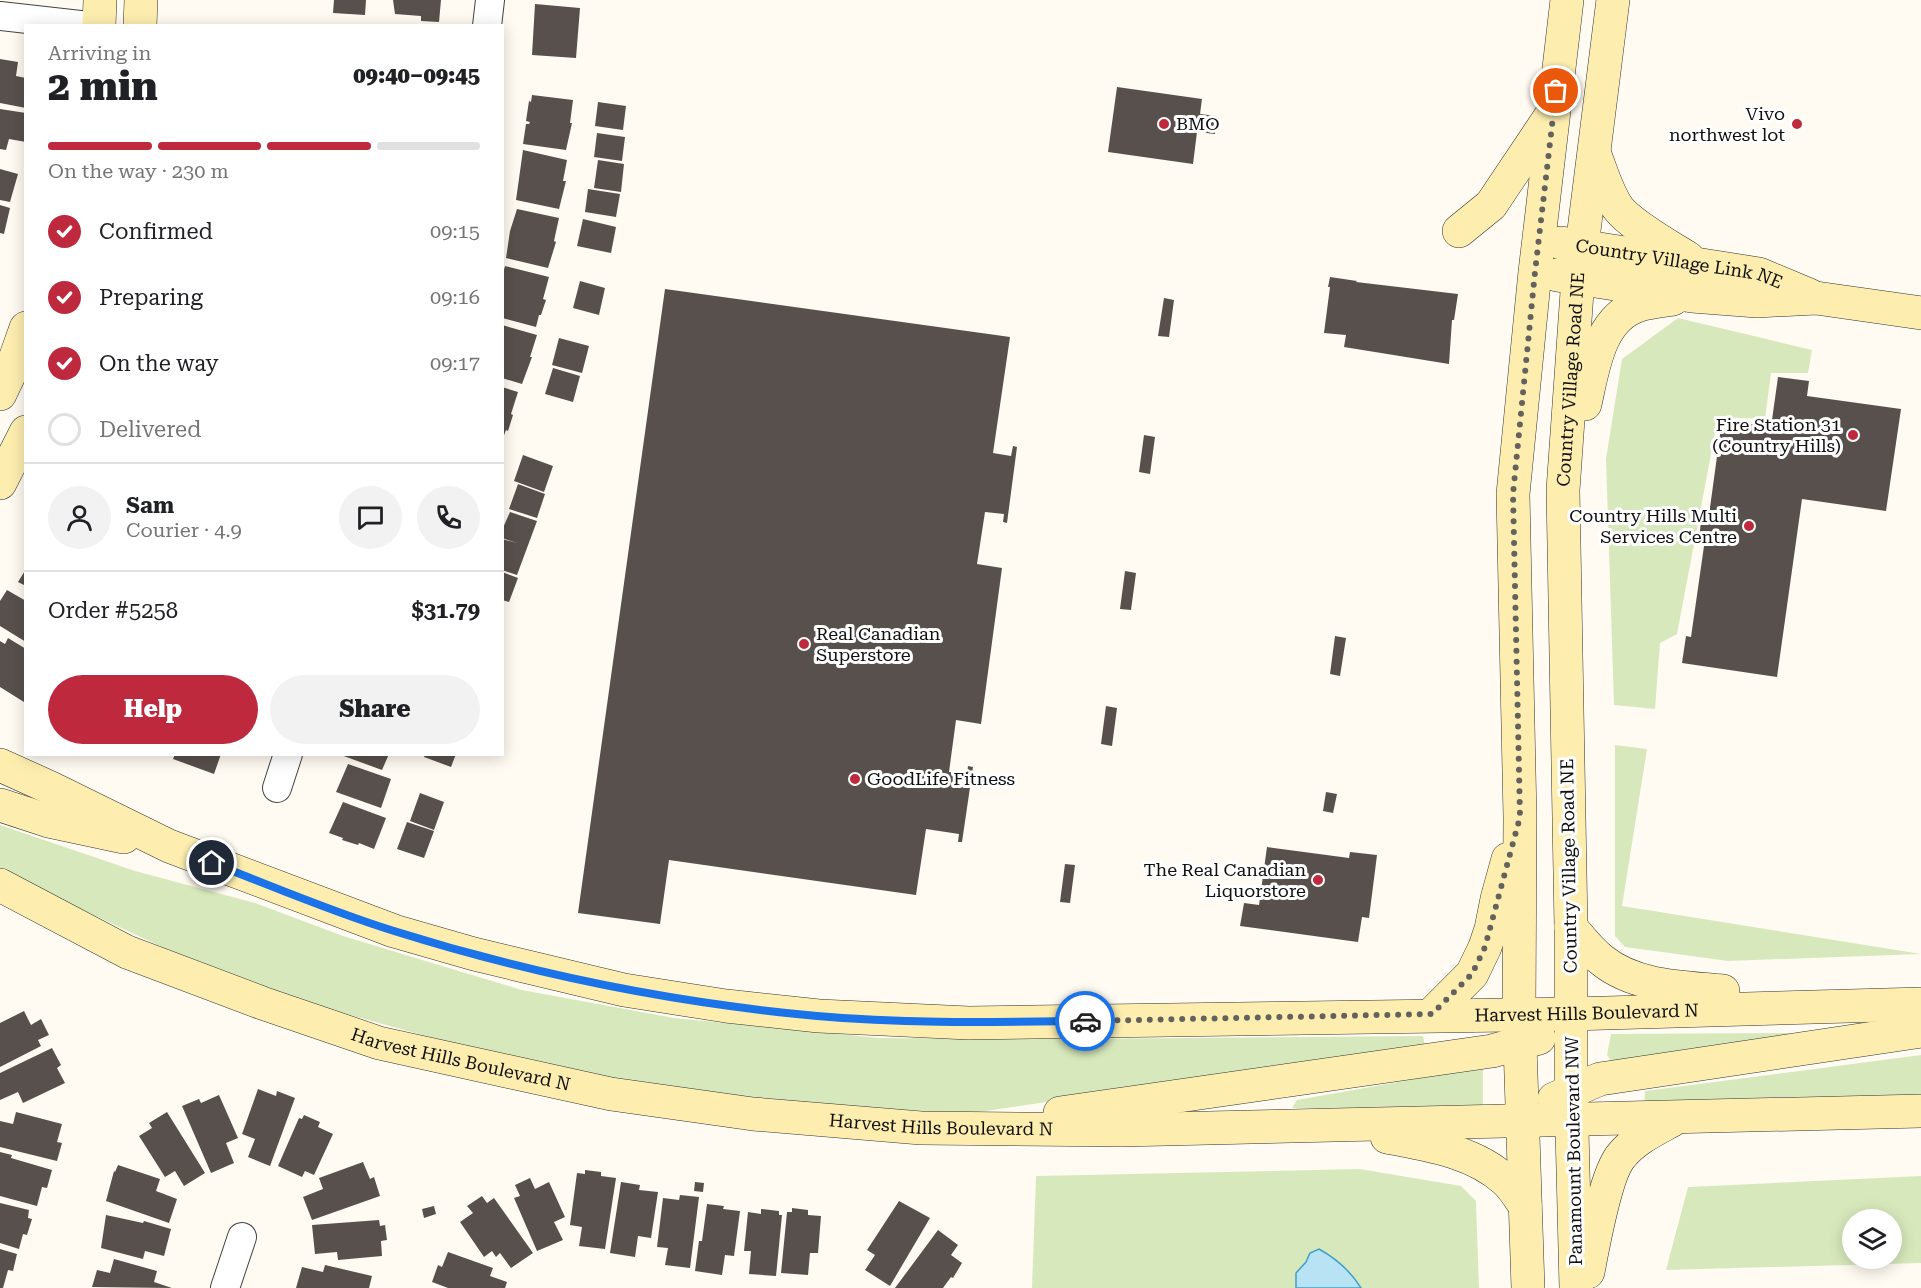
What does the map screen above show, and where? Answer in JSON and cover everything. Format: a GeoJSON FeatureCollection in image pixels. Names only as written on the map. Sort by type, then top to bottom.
{"type":"FeatureCollection","features":[{"type":"Feature","properties":{"kind":"main road"},"geometry":{"type":"LineString","coordinates":[[99,24],[100,0]]}},
{"type":"Feature","properties":{"kind":"main road"},"geometry":{"type":"LineString","coordinates":[[140,24],[141,0]]}},
{"type":"Feature","properties":{"kind":"main road"},"geometry":{"type":"LineString","coordinates":[[1528,1288],[1524,1120],[1519,1029],[1520,817],[1513,494],[1535,272],[1567,0]]}},
{"type":"Feature","properties":{"kind":"main road","name":"Country Village Road NE"},"geometry":{"type":"LineString","coordinates":[[1571,1014],[1563,490],[1578,278],[1613,0]]}},
{"type":"Feature","properties":{"kind":"main road"},"geometry":{"type":"LineString","coordinates":[[1459,231],[1491,205],[1553,113]]}},
{"type":"Feature","properties":{"kind":"main road"},"geometry":{"type":"LineString","coordinates":[[1563,490],[1599,345],[1614,322],[1639,305],[1694,280],[1647,232],[1620,210],[1612,197],[1594,152]]}},
{"type":"Feature","properties":{"kind":"main road","name":"Country Village Link NE"},"geometry":{"type":"LineString","coordinates":[[1539,240],[1582,246],[1694,280]]}},
{"type":"Feature","properties":{"kind":"main road","name":"Country Village Link NE"},"geometry":{"type":"LineString","coordinates":[[1535,272],[1578,278],[1694,280],[1759,274],[1816,298],[1921,313]]}},
{"type":"Feature","properties":{"kind":"main road"},"geometry":{"type":"LineString","coordinates":[[0,394],[24,334]]}},
{"type":"Feature","properties":{"kind":"main road"},"geometry":{"type":"LineString","coordinates":[[0,483],[24,436]]}},
{"type":"Feature","properties":{"kind":"main road","name":"Harvest Hills Boulevard N"},"geometry":{"type":"LineString","coordinates":[[2,764],[169,846],[394,931],[474,954],[624,990],[726,1006],[819,1016],[969,1023],[1432,1014],[1519,1029],[1571,1014],[1921,1004]]}},
{"type":"Feature","properties":{"kind":"main road"},"geometry":{"type":"LineString","coordinates":[[0,805],[49,821],[169,846]]}},
{"type":"Feature","properties":{"kind":"main road"},"geometry":{"type":"LineString","coordinates":[[1432,1014],[1472,974],[1485,947],[1520,817]]}},
{"type":"Feature","properties":{"kind":"main road","name":"Harvest Hills Boulevard N"},"geometry":{"type":"LineString","coordinates":[[0,885],[127,952],[262,1003],[379,1043],[611,1094],[753,1114],[921,1128],[1123,1130],[1524,1120],[1572,1104],[1679,1116],[1921,1111]]}},
{"type":"Feature","properties":{"kind":"main road"},"geometry":{"type":"LineString","coordinates":[[1570,927],[1602,960],[1615,969],[1641,980],[1667,986],[1861,1005]]}},
{"type":"Feature","properties":{"kind":"main road","name":"Panamount Boulevard NW"},"geometry":{"type":"LineString","coordinates":[[1571,1014],[1576,1288]]}},
{"type":"Feature","properties":{"kind":"main road"},"geometry":{"type":"LineString","coordinates":[[965,1127],[1492,1052],[1519,1029]]}},
{"type":"Feature","properties":{"kind":"main road"},"geometry":{"type":"LineString","coordinates":[[1572,1104],[1600,1079],[1921,1031]]}},
{"type":"Feature","properties":{"kind":"main road"},"geometry":{"type":"LineString","coordinates":[[1584,1288],[1604,1201],[1620,1156],[1637,1140],[1679,1116]]}},
{"type":"Feature","properties":{"kind":"main road"},"geometry":{"type":"LineString","coordinates":[[1321,1125],[1438,1147],[1469,1157],[1506,1180],[1525,1206]]}},
{"type":"Feature","properties":{"kind":"street"},"geometry":{"type":"LineString","coordinates":[[487,24],[490,0]]}},
{"type":"Feature","properties":{"kind":"street"},"geometry":{"type":"LineString","coordinates":[[0,16],[71,24]]}},
{"type":"Feature","properties":{"kind":"street"},"geometry":{"type":"LineString","coordinates":[[277,788],[287,756]]}},
{"type":"Feature","properties":{"kind":"street"},"geometry":{"type":"LineString","coordinates":[[225,1288],[242,1237]]}},
{"type":"Feature","properties":{"kind":"green space"},"geometry":{"type":"Polygon","coordinates":[[[1678,318],[1812,350],[1808,373],[1771,373],[1765,419],[1718,417],[1677,634],[1660,643],[1655,709],[1614,705],[1606,459],[1622,359],[1678,318]]]}},
{"type":"Feature","properties":{"kind":"green space"},"geometry":{"type":"Polygon","coordinates":[[[1615,745],[1647,749],[1622,906],[1921,954],[1728,961],[1625,947],[1615,936],[1615,745]]]}},
{"type":"Feature","properties":{"kind":"green space"},"geometry":{"type":"Polygon","coordinates":[[[0,825],[135,871],[255,903],[343,936],[522,990],[674,1018],[879,1038],[1423,1036],[1425,1046],[972,1113],[739,1103],[556,1072],[245,986],[19,880],[0,868],[0,825]]]}},
{"type":"Feature","properties":{"kind":"green space"},"geometry":{"type":"Polygon","coordinates":[[[1789,1033],[1790,1039],[1613,1064],[1607,1055],[1611,1034],[1789,1033]]]}},
{"type":"Feature","properties":{"kind":"green space"},"geometry":{"type":"Polygon","coordinates":[[[1921,1055],[1921,1101],[1644,1106],[1645,1091],[1921,1055]]]}},
{"type":"Feature","properties":{"kind":"green space"},"geometry":{"type":"Polygon","coordinates":[[[1483,1067],[1483,1110],[1292,1108],[1297,1100],[1483,1067]]]}},
{"type":"Feature","properties":{"kind":"green space"},"geometry":{"type":"Polygon","coordinates":[[[1360,1169],[1461,1186],[1476,1201],[1479,1288],[1032,1288],[1036,1176],[1360,1169]]]}},
{"type":"Feature","properties":{"kind":"green space"},"geometry":{"type":"Polygon","coordinates":[[[1921,1176],[1921,1263],[1902,1264],[1902,1209],[1842,1209],[1842,1265],[1666,1270],[1688,1187],[1921,1176]]]}},
{"type":"Feature","properties":{"kind":"water"},"geometry":{"type":"Polygon","coordinates":[[[1319,1249],[1343,1266],[1361,1288],[1296,1288],[1296,1273],[1306,1262],[1310,1253],[1319,1249]]]}},
{"type":"Feature","properties":{"kind":"building"},"geometry":{"type":"Polygon","coordinates":[[[334,0],[366,0],[365,15],[333,13],[334,0]]]}},
{"type":"Feature","properties":{"kind":"building"},"geometry":{"type":"Polygon","coordinates":[[[393,0],[441,0],[439,22],[421,21],[421,16],[395,14],[393,0]]]}},
{"type":"Feature","properties":{"kind":"building"},"geometry":{"type":"Polygon","coordinates":[[[535,4],[580,8],[576,58],[532,55],[535,4]]]}},
{"type":"Feature","properties":{"kind":"building"},"geometry":{"type":"Polygon","coordinates":[[[0,59],[18,62],[16,76],[24,78],[24,108],[0,103],[0,59]]]}},
{"type":"Feature","properties":{"kind":"building","name":"BMO"},"geometry":{"type":"Polygon","coordinates":[[[1117,87],[1202,99],[1200,114],[1217,116],[1215,134],[1197,132],[1193,164],[1108,152],[1117,87]]]}},
{"type":"Feature","properties":{"kind":"building"},"geometry":{"type":"Polygon","coordinates":[[[532,95],[573,100],[570,123],[572,123],[566,150],[523,144],[526,124],[530,122],[526,121],[532,95]]]}},
{"type":"Feature","properties":{"kind":"building"},"geometry":{"type":"Polygon","coordinates":[[[598,102],[626,106],[623,130],[595,126],[598,102]]]}},
{"type":"Feature","properties":{"kind":"building"},"geometry":{"type":"Polygon","coordinates":[[[0,109],[24,113],[24,142],[9,139],[6,150],[0,149],[0,109]]]}},
{"type":"Feature","properties":{"kind":"building"},"geometry":{"type":"Polygon","coordinates":[[[597,133],[625,137],[622,161],[594,157],[597,133]]]}},
{"type":"Feature","properties":{"kind":"building"},"geometry":{"type":"Polygon","coordinates":[[[523,150],[567,160],[563,181],[566,181],[559,209],[516,200],[523,150]]]}},
{"type":"Feature","properties":{"kind":"building"},"geometry":{"type":"Polygon","coordinates":[[[598,160],[624,164],[621,192],[594,188],[598,160]]]}},
{"type":"Feature","properties":{"kind":"building"},"geometry":{"type":"Polygon","coordinates":[[[0,169],[18,174],[10,202],[0,200],[0,169]]]}},
{"type":"Feature","properties":{"kind":"building"},"geometry":{"type":"Polygon","coordinates":[[[588,189],[620,194],[616,217],[585,212],[588,189]]]}},
{"type":"Feature","properties":{"kind":"building"},"geometry":{"type":"Polygon","coordinates":[[[0,205],[10,208],[4,234],[0,233],[0,205]]]}},
{"type":"Feature","properties":{"kind":"building"},"geometry":{"type":"Polygon","coordinates":[[[517,209],[559,218],[554,241],[556,242],[548,268],[506,258],[510,231],[517,209]]]}},
{"type":"Feature","properties":{"kind":"building"},"geometry":{"type":"Polygon","coordinates":[[[583,219],[616,227],[611,253],[577,246],[583,219]]]}},
{"type":"Feature","properties":{"kind":"building"},"geometry":{"type":"Polygon","coordinates":[[[505,266],[549,277],[543,299],[546,300],[536,327],[504,319],[505,266]]]}},
{"type":"Feature","properties":{"kind":"building"},"geometry":{"type":"Polygon","coordinates":[[[1330,277],[1458,294],[1454,320],[1452,320],[1449,364],[1344,347],[1346,335],[1324,333],[1330,277]]]}},
{"type":"Feature","properties":{"kind":"building"},"geometry":{"type":"Polygon","coordinates":[[[580,281],[605,288],[599,315],[573,308],[580,281]]]}},
{"type":"Feature","properties":{"kind":"building","name":"Real Canadian Superstore"},"geometry":{"type":"Polygon","coordinates":[[[665,289],[1010,337],[993,453],[1011,456],[1013,446],[1017,447],[1007,523],[1003,522],[1004,514],[985,512],[977,564],[1002,568],[981,724],[956,720],[949,772],[967,775],[968,766],[973,767],[962,842],[958,842],[959,834],[926,829],[916,895],[669,860],[660,924],[578,913],[665,289]]]}},
{"type":"Feature","properties":{"kind":"building"},"geometry":{"type":"Polygon","coordinates":[[[1164,298],[1174,300],[1169,337],[1158,336],[1164,298]]]}},
{"type":"Feature","properties":{"kind":"building"},"geometry":{"type":"Polygon","coordinates":[[[504,326],[537,335],[522,384],[504,379],[504,326]]]}},
{"type":"Feature","properties":{"kind":"building"},"geometry":{"type":"Polygon","coordinates":[[[559,338],[589,346],[582,373],[552,365],[559,338]]]}},
{"type":"Feature","properties":{"kind":"building"},"geometry":{"type":"Polygon","coordinates":[[[553,368],[580,376],[573,402],[545,394],[553,368]]]}},
{"type":"Feature","properties":{"kind":"building","name":"Country Hills Multi Services Centre"},"geometry":{"type":"Polygon","coordinates":[[[1778,377],[1809,381],[1807,396],[1901,409],[1886,511],[1802,499],[1777,677],[1682,663],[1686,636],[1691,637],[1705,539],[1699,538],[1702,514],[1709,515],[1722,420],[1771,427],[1778,377]]]}},
{"type":"Feature","properties":{"kind":"building"},"geometry":{"type":"Polygon","coordinates":[[[504,388],[518,392],[508,431],[506,430],[504,435],[504,388]]]}},
{"type":"Feature","properties":{"kind":"building"},"geometry":{"type":"Polygon","coordinates":[[[1144,435],[1155,437],[1150,474],[1139,472],[1144,435]]]}},
{"type":"Feature","properties":{"kind":"building"},"geometry":{"type":"Polygon","coordinates":[[[523,455],[553,466],[544,492],[514,481],[523,455]]]}},
{"type":"Feature","properties":{"kind":"building"},"geometry":{"type":"Polygon","coordinates":[[[518,484],[545,494],[537,518],[509,509],[518,484]]]}},
{"type":"Feature","properties":{"kind":"building"},"geometry":{"type":"Polygon","coordinates":[[[510,512],[537,521],[517,575],[504,571],[504,540],[517,543],[504,539],[504,526],[510,512]]]}},
{"type":"Feature","properties":{"kind":"building"},"geometry":{"type":"Polygon","coordinates":[[[1125,571],[1136,573],[1131,610],[1120,609],[1125,571]]]}},
{"type":"Feature","properties":{"kind":"building"},"geometry":{"type":"Polygon","coordinates":[[[24,572],[24,585],[18,582],[24,572]]]}},
{"type":"Feature","properties":{"kind":"building"},"geometry":{"type":"Polygon","coordinates":[[[504,573],[518,578],[509,602],[504,601],[504,573]]]}},
{"type":"Feature","properties":{"kind":"building"},"geometry":{"type":"Polygon","coordinates":[[[7,590],[24,600],[24,641],[0,626],[0,601],[7,590]]]}},
{"type":"Feature","properties":{"kind":"building"},"geometry":{"type":"Polygon","coordinates":[[[1335,636],[1346,638],[1340,676],[1330,674],[1335,636]]]}},
{"type":"Feature","properties":{"kind":"building"},"geometry":{"type":"Polygon","coordinates":[[[8,638],[24,648],[24,702],[0,687],[0,641],[5,644],[8,638]]]}},
{"type":"Feature","properties":{"kind":"building"},"geometry":{"type":"Polygon","coordinates":[[[1106,706],[1117,708],[1112,746],[1101,744],[1106,706]]]}},
{"type":"Feature","properties":{"kind":"building"},"geometry":{"type":"Polygon","coordinates":[[[174,756],[220,756],[214,774],[173,759],[174,756]]]}},
{"type":"Feature","properties":{"kind":"building"},"geometry":{"type":"Polygon","coordinates":[[[344,756],[388,756],[382,770],[344,756]]]}},
{"type":"Feature","properties":{"kind":"building"},"geometry":{"type":"Polygon","coordinates":[[[424,756],[455,756],[451,767],[424,756]]]}},
{"type":"Feature","properties":{"kind":"building"},"geometry":{"type":"Polygon","coordinates":[[[348,764],[391,779],[381,808],[336,792],[348,764]]]}},
{"type":"Feature","properties":{"kind":"building"},"geometry":{"type":"Polygon","coordinates":[[[1326,792],[1337,794],[1333,813],[1323,811],[1326,792]]]}},
{"type":"Feature","properties":{"kind":"building"},"geometry":{"type":"Polygon","coordinates":[[[420,793],[444,802],[434,830],[410,821],[420,793]]]}},
{"type":"Feature","properties":{"kind":"building"},"geometry":{"type":"Polygon","coordinates":[[[343,802],[386,818],[374,849],[342,840],[343,838],[329,833],[343,802]]]}},
{"type":"Feature","properties":{"kind":"building"},"geometry":{"type":"Polygon","coordinates":[[[407,822],[434,831],[424,858],[397,849],[407,822]]]}},
{"type":"Feature","properties":{"kind":"building","name":"The Real Canadian Liquorstore"},"geometry":{"type":"Polygon","coordinates":[[[1267,847],[1349,858],[1350,852],[1377,855],[1369,918],[1362,917],[1358,942],[1240,926],[1244,903],[1259,905],[1267,847]]]}},
{"type":"Feature","properties":{"kind":"building"},"geometry":{"type":"Polygon","coordinates":[[[1065,864],[1075,865],[1070,903],[1060,902],[1065,864]]]}},
{"type":"Feature","properties":{"kind":"building"},"geometry":{"type":"Polygon","coordinates":[[[24,1011],[31,1025],[41,1019],[49,1035],[38,1040],[41,1046],[0,1067],[0,1023],[24,1011]]]}},
{"type":"Feature","properties":{"kind":"building"},"geometry":{"type":"Polygon","coordinates":[[[52,1048],[61,1065],[57,1068],[65,1083],[23,1103],[18,1092],[0,1100],[0,1073],[52,1048]]]}},
{"type":"Feature","properties":{"kind":"building"},"geometry":{"type":"Polygon","coordinates":[[[258,1089],[276,1096],[277,1091],[295,1098],[270,1166],[248,1157],[255,1139],[242,1134],[258,1089]]]}},
{"type":"Feature","properties":{"kind":"building"},"geometry":{"type":"Polygon","coordinates":[[[219,1095],[238,1138],[226,1143],[234,1163],[211,1173],[182,1106],[199,1099],[201,1103],[219,1095]]]}},
{"type":"Feature","properties":{"kind":"building"},"geometry":{"type":"Polygon","coordinates":[[[16,1112],[62,1124],[57,1142],[62,1143],[57,1161],[0,1147],[0,1121],[13,1124],[16,1112]]]}},
{"type":"Feature","properties":{"kind":"building"},"geometry":{"type":"Polygon","coordinates":[[[167,1112],[205,1173],[184,1186],[175,1171],[165,1177],[139,1136],[152,1128],[149,1123],[167,1112]]]}},
{"type":"Feature","properties":{"kind":"building"},"geometry":{"type":"Polygon","coordinates":[[[304,1115],[320,1122],[318,1127],[333,1134],[314,1175],[305,1171],[302,1177],[278,1166],[299,1118],[302,1119],[304,1115]]]}},
{"type":"Feature","properties":{"kind":"building"},"geometry":{"type":"Polygon","coordinates":[[[0,1152],[12,1155],[11,1158],[52,1170],[47,1188],[42,1187],[37,1206],[0,1196],[0,1152]]]}},
{"type":"Feature","properties":{"kind":"building"},"geometry":{"type":"Polygon","coordinates":[[[363,1162],[370,1179],[374,1177],[380,1196],[312,1220],[303,1197],[323,1189],[319,1178],[363,1162]]]}},
{"type":"Feature","properties":{"kind":"building"},"geometry":{"type":"Polygon","coordinates":[[[118,1165],[160,1179],[156,1191],[177,1199],[169,1223],[106,1201],[114,1171],[118,1165]]]}},
{"type":"Feature","properties":{"kind":"building"},"geometry":{"type":"Polygon","coordinates":[[[585,1170],[601,1172],[601,1176],[616,1178],[605,1249],[579,1246],[582,1227],[570,1225],[577,1173],[585,1174],[585,1170]]]}},
{"type":"Feature","properties":{"kind":"building"},"geometry":{"type":"Polygon","coordinates":[[[530,1178],[535,1189],[549,1182],[565,1217],[554,1222],[563,1240],[537,1251],[514,1198],[520,1196],[515,1185],[530,1178]]]}},
{"type":"Feature","properties":{"kind":"building"},"geometry":{"type":"Polygon","coordinates":[[[621,1182],[640,1185],[639,1190],[658,1192],[651,1238],[638,1236],[635,1257],[610,1253],[621,1182]]]}},
{"type":"Feature","properties":{"kind":"building"},"geometry":{"type":"Polygon","coordinates":[[[695,1182],[704,1183],[703,1192],[694,1191],[695,1182]]]}},
{"type":"Feature","properties":{"kind":"building"},"geometry":{"type":"Polygon","coordinates":[[[680,1195],[699,1197],[690,1268],[665,1265],[668,1248],[657,1247],[663,1198],[679,1200],[680,1195]]]}},
{"type":"Feature","properties":{"kind":"building"},"geometry":{"type":"Polygon","coordinates":[[[482,1196],[487,1203],[494,1198],[533,1253],[511,1268],[500,1253],[496,1257],[492,1251],[484,1257],[460,1222],[473,1213],[467,1206],[482,1196]]]}},
{"type":"Feature","properties":{"kind":"building"},"geometry":{"type":"Polygon","coordinates":[[[899,1201],[930,1218],[890,1286],[865,1270],[875,1255],[867,1250],[899,1201]]]}},
{"type":"Feature","properties":{"kind":"building"},"geometry":{"type":"Polygon","coordinates":[[[0,1203],[29,1210],[28,1218],[32,1219],[27,1235],[23,1234],[19,1249],[0,1243],[0,1203]]]}},
{"type":"Feature","properties":{"kind":"building"},"geometry":{"type":"Polygon","coordinates":[[[707,1204],[740,1211],[734,1256],[725,1255],[722,1275],[695,1271],[707,1204]]]}},
{"type":"Feature","properties":{"kind":"building"},"geometry":{"type":"Polygon","coordinates":[[[434,1206],[436,1214],[424,1218],[422,1209],[434,1206]]]}},
{"type":"Feature","properties":{"kind":"building"},"geometry":{"type":"Polygon","coordinates":[[[792,1208],[808,1210],[808,1215],[821,1216],[818,1253],[810,1253],[808,1275],[781,1273],[787,1212],[792,1212],[792,1208]]]}},
{"type":"Feature","properties":{"kind":"building"},"geometry":{"type":"Polygon","coordinates":[[[761,1209],[779,1211],[779,1215],[782,1215],[776,1276],[749,1274],[751,1251],[744,1251],[748,1212],[761,1214],[761,1209]]]}},
{"type":"Feature","properties":{"kind":"building"},"geometry":{"type":"Polygon","coordinates":[[[106,1215],[143,1223],[144,1221],[171,1229],[164,1256],[145,1251],[143,1259],[101,1248],[106,1215]]]}},
{"type":"Feature","properties":{"kind":"building"},"geometry":{"type":"Polygon","coordinates":[[[379,1220],[380,1226],[385,1225],[387,1240],[381,1241],[382,1256],[338,1260],[337,1252],[315,1254],[312,1225],[379,1220]]]}},
{"type":"Feature","properties":{"kind":"building"},"geometry":{"type":"Polygon","coordinates":[[[938,1230],[958,1245],[951,1255],[962,1263],[953,1278],[951,1277],[943,1288],[895,1288],[938,1230]]]}},
{"type":"Feature","properties":{"kind":"building"},"geometry":{"type":"Polygon","coordinates":[[[0,1249],[17,1254],[13,1271],[8,1270],[3,1288],[0,1288],[0,1249]]]}},
{"type":"Feature","properties":{"kind":"building"},"geometry":{"type":"Polygon","coordinates":[[[448,1252],[493,1268],[490,1276],[507,1282],[505,1288],[448,1288],[432,1282],[438,1265],[442,1267],[448,1252]]]}},
{"type":"Feature","properties":{"kind":"building"},"geometry":{"type":"Polygon","coordinates":[[[114,1259],[157,1271],[154,1282],[172,1288],[92,1287],[97,1270],[110,1273],[114,1259]]]}},
{"type":"Feature","properties":{"kind":"building"},"geometry":{"type":"Polygon","coordinates":[[[325,1265],[372,1276],[369,1288],[296,1288],[302,1267],[323,1272],[325,1265]]]}},
{"type":"Feature","properties":{"kind":"way so far"},"geometry":{"type":"LineString","coordinates":[[1085,1021],[1432,1014],[1472,974],[1491,929],[1520,817],[1513,494],[1556,91]]}},
{"type":"Feature","properties":{"kind":"place","name":"BMO"},"geometry":{"type":"Point","coordinates":[1164,124]}},
{"type":"Feature","properties":{"kind":"place","name":"Vivo northwest lot"},"geometry":{"type":"Point","coordinates":[1797,124]}},
{"type":"Feature","properties":{"kind":"place","name":"Fire Station 31 (Country Hills)"},"geometry":{"type":"Point","coordinates":[1853,435]}},
{"type":"Feature","properties":{"kind":"place","name":"Country Hills Multi Services Centre"},"geometry":{"type":"Point","coordinates":[1749,526]}},
{"type":"Feature","properties":{"kind":"place","name":"Real Canadian Superstore"},"geometry":{"type":"Point","coordinates":[804,644]}},
{"type":"Feature","properties":{"kind":"place","name":"GoodLife Fitness"},"geometry":{"type":"Point","coordinates":[855,779]}},
{"type":"Feature","properties":{"kind":"place","name":"The Real Canadian Liquorstore"},"geometry":{"type":"Point","coordinates":[1318,880]}},
{"type":"Feature","properties":{"kind":"route"},"geometry":{"type":"LineString","coordinates":[[212,863],[394,931],[474,954],[624,990],[726,1006],[819,1016],[969,1023],[1085,1021]]}}]}
